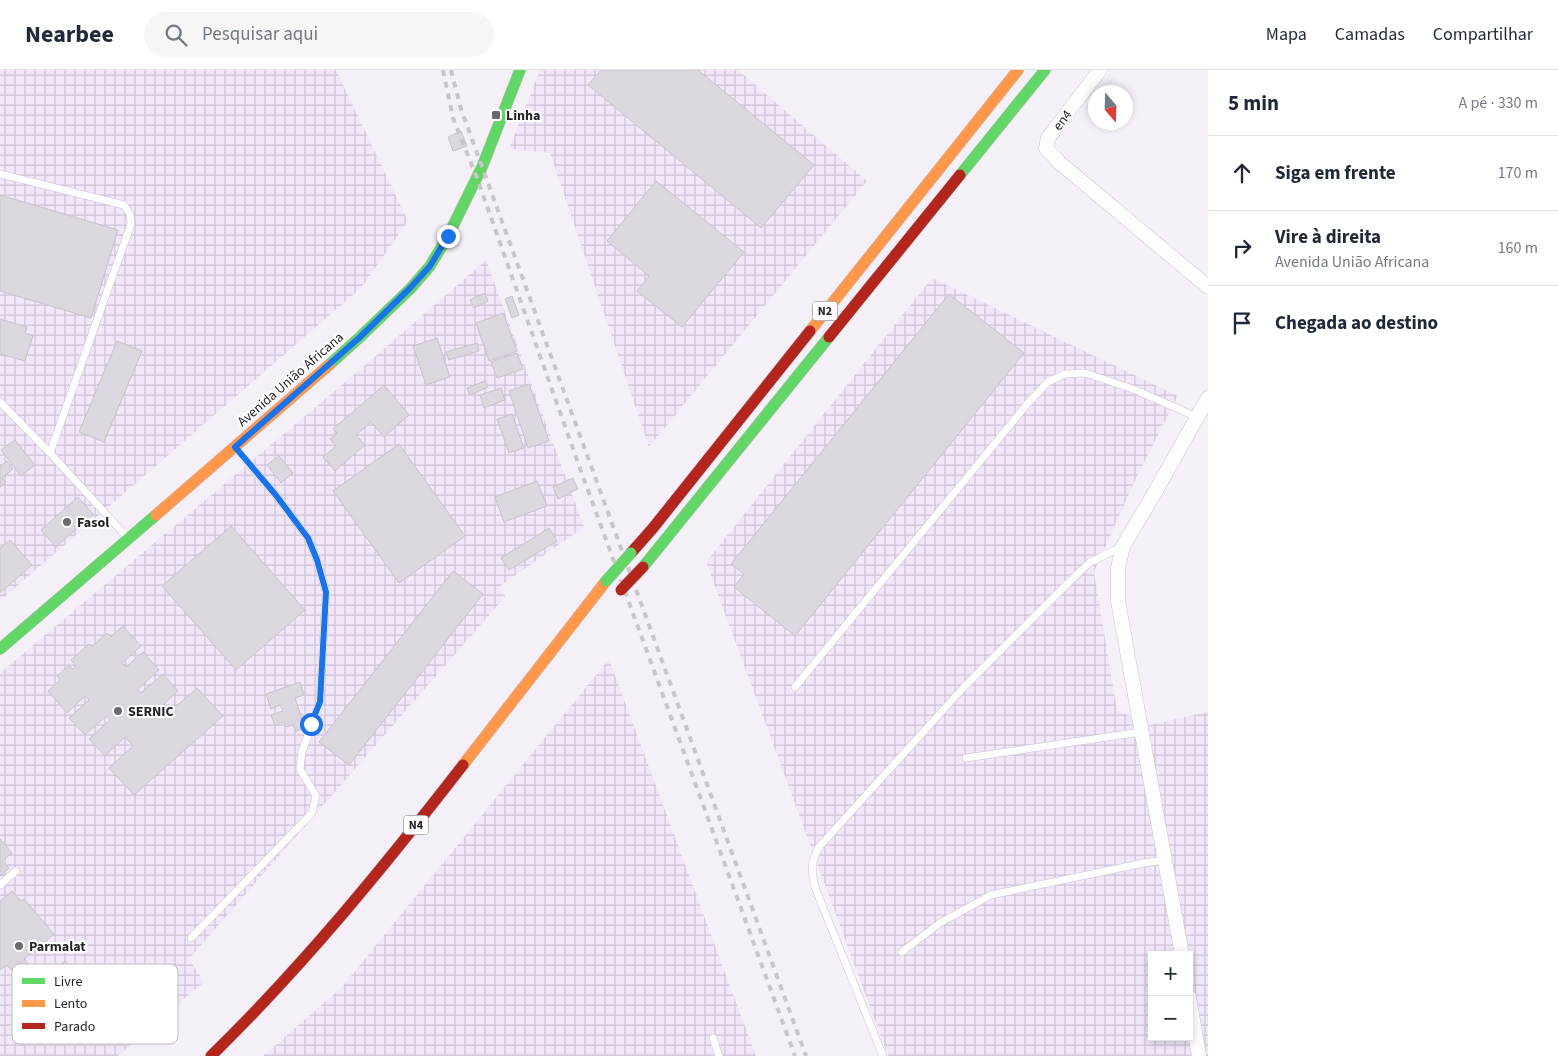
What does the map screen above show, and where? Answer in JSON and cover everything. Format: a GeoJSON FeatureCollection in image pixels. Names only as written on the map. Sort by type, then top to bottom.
{"type":"FeatureCollection","features":[{"type":"Feature","properties":{"kind":"main road","name":"Avenida União Africana"},"geometry":{"type":"LineString","coordinates":[[1,647],[359,338],[430,266],[448,236],[482,167],[520,70]]}},
{"type":"Feature","properties":{"kind":"main road","name":"N2"},"geometry":{"type":"LineString","coordinates":[[632,553],[1018,70]]}},
{"type":"Feature","properties":{"kind":"main road","name":"N2"},"geometry":{"type":"LineString","coordinates":[[618,594],[663,542],[1045,70]]}},
{"type":"Feature","properties":{"kind":"main road","name":"N4"},"geometry":{"type":"LineString","coordinates":[[211,1056],[253,1015],[317,944],[402,842],[606,581],[632,553]]}},
{"type":"Feature","properties":{"kind":"street","name":"en4"},"geometry":{"type":"LineString","coordinates":[[1100,70],[1048,138],[1046,148],[1060,163],[1208,287]]}},
{"type":"Feature","properties":{"kind":"street"},"geometry":{"type":"LineString","coordinates":[[1181,951],[1118,601],[1118,568],[1123,546],[1208,398]]}},
{"type":"Feature","properties":{"kind":"street"},"geometry":{"type":"LineString","coordinates":[[1193,1021],[1199,1056]]}},
{"type":"Feature","properties":{"kind":"lane"},"geometry":{"type":"LineString","coordinates":[[0,174],[124,206],[130,214],[131,224],[50,452]]}},
{"type":"Feature","properties":{"kind":"lane"},"geometry":{"type":"LineString","coordinates":[[795,687],[1048,382],[1065,374],[1085,372],[1132,389],[1197,417]]}},
{"type":"Feature","properties":{"kind":"lane"},"geometry":{"type":"LineString","coordinates":[[0,402],[50,452],[128,538]]}},
{"type":"Feature","properties":{"kind":"lane"},"geometry":{"type":"LineString","coordinates":[[191,938],[312,813],[316,796],[300,769],[302,752],[320,702],[326,592],[317,560],[308,538],[275,494],[235,447]]}},
{"type":"Feature","properties":{"kind":"lane"},"geometry":{"type":"LineString","coordinates":[[883,1056],[816,890],[812,874],[812,860],[819,847],[964,687],[1089,562],[1123,546]]}},
{"type":"Feature","properties":{"kind":"lane"},"geometry":{"type":"LineString","coordinates":[[966,758],[1141,732]]}},
{"type":"Feature","properties":{"kind":"lane"},"geometry":{"type":"LineString","coordinates":[[902,952],[940,923],[991,896],[1165,860]]}},
{"type":"Feature","properties":{"kind":"lane"},"geometry":{"type":"LineString","coordinates":[[0,885],[16,871]]}},
{"type":"Feature","properties":{"kind":"lane"},"geometry":{"type":"LineString","coordinates":[[713,1038],[718,1056]]}},
{"type":"Feature","properties":{"kind":"shaded area"},"geometry":{"type":"Polygon","coordinates":[[[0,70],[336,70],[408,221],[362,287],[0,601],[0,70]]]}},
{"type":"Feature","properties":{"kind":"shaded area"},"geometry":{"type":"Polygon","coordinates":[[[540,70],[738,70],[867,181],[649,447],[550,153],[509,149],[540,70]]]}},
{"type":"Feature","properties":{"kind":"shaded area"},"geometry":{"type":"Polygon","coordinates":[[[486,260],[584,527],[500,586],[505,597],[189,959],[204,982],[178,1004],[178,964],[12,964],[12,1044],[132,1044],[118,1056],[0,1056],[0,673],[363,367],[486,260]]]}},
{"type":"Feature","properties":{"kind":"shaded area"},"geometry":{"type":"Polygon","coordinates":[[[932,278],[1178,396],[1138,474],[1094,572],[1117,710],[1149,725],[1208,712],[1208,1056],[888,1056],[706,562],[932,278]]]}},
{"type":"Feature","properties":{"kind":"shaded area"},"geometry":{"type":"Polygon","coordinates":[[[609,659],[756,1056],[263,1056],[342,987],[609,659]]]}},
{"type":"Feature","properties":{"kind":"building"},"geometry":{"type":"Polygon","coordinates":[[[601,70],[698,70],[814,165],[761,228],[588,85],[601,70]]]}},
{"type":"Feature","properties":{"kind":"building"},"geometry":{"type":"Polygon","coordinates":[[[461,131],[467,146],[453,151],[448,137],[461,131]]]}},
{"type":"Feature","properties":{"kind":"building"},"geometry":{"type":"Polygon","coordinates":[[[656,181],[744,252],[682,327],[637,291],[649,276],[607,241],[656,181]]]}},
{"type":"Feature","properties":{"kind":"building"},"geometry":{"type":"Polygon","coordinates":[[[0,195],[118,230],[91,318],[0,291],[0,195]]]}},
{"type":"Feature","properties":{"kind":"building"},"geometry":{"type":"Polygon","coordinates":[[[485,293],[488,301],[474,308],[470,300],[485,293]]]}},
{"type":"Feature","properties":{"kind":"building"},"geometry":{"type":"Polygon","coordinates":[[[949,294],[1024,353],[795,636],[734,587],[744,574],[731,564],[949,294]]]}},
{"type":"Feature","properties":{"kind":"building"},"geometry":{"type":"Polygon","coordinates":[[[512,296],[519,315],[512,318],[505,299],[512,296]]]}},
{"type":"Feature","properties":{"kind":"building"},"geometry":{"type":"Polygon","coordinates":[[[503,313],[517,351],[489,361],[476,323],[503,313]]]}},
{"type":"Feature","properties":{"kind":"building"},"geometry":{"type":"Polygon","coordinates":[[[0,319],[27,327],[25,333],[33,336],[25,361],[0,354],[0,319]]]}},
{"type":"Feature","properties":{"kind":"building"},"geometry":{"type":"Polygon","coordinates":[[[437,338],[450,377],[426,385],[413,346],[437,338]]]}},
{"type":"Feature","properties":{"kind":"building"},"geometry":{"type":"Polygon","coordinates":[[[117,341],[142,351],[104,442],[79,432],[117,341]]]}},
{"type":"Feature","properties":{"kind":"building"},"geometry":{"type":"Polygon","coordinates":[[[477,343],[479,351],[449,360],[446,352],[477,343]]]}},
{"type":"Feature","properties":{"kind":"building"},"geometry":{"type":"Polygon","coordinates":[[[517,353],[523,369],[497,378],[491,362],[517,353]]]}},
{"type":"Feature","properties":{"kind":"building"},"geometry":{"type":"Polygon","coordinates":[[[485,381],[488,387],[470,395],[467,388],[485,381]]]}},
{"type":"Feature","properties":{"kind":"building"},"geometry":{"type":"Polygon","coordinates":[[[529,384],[549,441],[528,448],[509,391],[529,384]]]}},
{"type":"Feature","properties":{"kind":"building"},"geometry":{"type":"Polygon","coordinates":[[[384,385],[409,415],[384,437],[371,422],[356,435],[365,445],[335,471],[323,457],[336,446],[330,439],[337,433],[333,429],[384,385]]]}},
{"type":"Feature","properties":{"kind":"building"},"geometry":{"type":"Polygon","coordinates":[[[501,388],[505,400],[484,408],[480,395],[501,388]]]}},
{"type":"Feature","properties":{"kind":"building"},"geometry":{"type":"Polygon","coordinates":[[[512,414],[524,448],[509,453],[497,419],[512,414]]]}},
{"type":"Feature","properties":{"kind":"building"},"geometry":{"type":"Polygon","coordinates":[[[15,440],[35,465],[21,476],[1,450],[15,440]]]}},
{"type":"Feature","properties":{"kind":"building"},"geometry":{"type":"Polygon","coordinates":[[[399,444],[465,536],[399,583],[333,491],[399,444]]]}},
{"type":"Feature","properties":{"kind":"building"},"geometry":{"type":"Polygon","coordinates":[[[279,456],[293,473],[281,483],[267,465],[279,456]]]}},
{"type":"Feature","properties":{"kind":"building"},"geometry":{"type":"Polygon","coordinates":[[[7,461],[13,469],[2,478],[6,483],[0,487],[0,466],[7,461]]]}},
{"type":"Feature","properties":{"kind":"building"},"geometry":{"type":"Polygon","coordinates":[[[573,478],[578,489],[558,499],[553,487],[573,478]]]}},
{"type":"Feature","properties":{"kind":"building"},"geometry":{"type":"Polygon","coordinates":[[[537,481],[547,506],[504,522],[495,497],[537,481]]]}},
{"type":"Feature","properties":{"kind":"building","name":"Fasol"},"geometry":{"type":"Polygon","coordinates":[[[78,497],[93,514],[56,547],[41,530],[78,497]]]}},
{"type":"Feature","properties":{"kind":"building"},"geometry":{"type":"Polygon","coordinates":[[[231,526],[305,610],[236,670],[162,586],[231,526]]]}},
{"type":"Feature","properties":{"kind":"building"},"geometry":{"type":"Polygon","coordinates":[[[549,528],[557,541],[509,570],[501,558],[549,528]]]}},
{"type":"Feature","properties":{"kind":"building"},"geometry":{"type":"Polygon","coordinates":[[[10,540],[32,565],[0,593],[0,548],[10,540]]]}},
{"type":"Feature","properties":{"kind":"building"},"geometry":{"type":"Polygon","coordinates":[[[453,571],[483,594],[349,765],[319,742],[453,571]]]}},
{"type":"Feature","properties":{"kind":"building","name":"SERNIC"},"geometry":{"type":"Polygon","coordinates":[[[123,626],[141,646],[122,663],[126,667],[143,652],[159,670],[138,689],[141,693],[163,674],[178,691],[157,710],[164,717],[197,688],[223,716],[134,795],[109,768],[133,746],[125,737],[105,756],[89,739],[110,720],[106,716],[85,735],[69,718],[89,700],[85,696],[67,713],[48,691],[60,680],[57,676],[69,665],[73,669],[76,666],[71,660],[89,644],[92,646],[107,633],[111,637],[123,626]]]}},
{"type":"Feature","properties":{"kind":"building"},"geometry":{"type":"Polygon","coordinates":[[[300,682],[304,695],[295,698],[305,728],[296,731],[293,725],[286,727],[284,722],[275,726],[271,715],[283,711],[280,705],[271,709],[266,694],[300,682]]]}},
{"type":"Feature","properties":{"kind":"building"},"geometry":{"type":"Polygon","coordinates":[[[0,839],[12,853],[2,861],[9,868],[0,876],[0,839]]]}},
{"type":"Feature","properties":{"kind":"building","name":"Parmalat"},"geometry":{"type":"Polygon","coordinates":[[[12,891],[21,901],[24,899],[54,934],[24,959],[28,964],[21,964],[19,962],[12,964],[11,970],[7,965],[0,970],[0,901],[12,891]]]}},
{"type":"Feature","properties":{"kind":"railway"},"geometry":{"type":"LineString","coordinates":[[443,70],[453,118],[477,178],[578,463],[795,1056]]}},
{"type":"Feature","properties":{"kind":"railway"},"geometry":{"type":"LineString","coordinates":[[451,70],[461,109],[806,1056]]}},
{"type":"Feature","properties":{"kind":"traffic: fast"},"geometry":{"type":"LineString","coordinates":[[329,365],[411,288],[430,266],[448,236],[482,167],[520,70]]}},
{"type":"Feature","properties":{"kind":"traffic: fast"},"geometry":{"type":"LineString","coordinates":[[960,175],[1045,70]]}},
{"type":"Feature","properties":{"kind":"traffic: fast"},"geometry":{"type":"LineString","coordinates":[[643,567],[829,337]]}},
{"type":"Feature","properties":{"kind":"traffic: fast"},"geometry":{"type":"LineString","coordinates":[[0,649],[156,515]]}},
{"type":"Feature","properties":{"kind":"traffic: fast"},"geometry":{"type":"LineString","coordinates":[[606,581],[631,553]]}},
{"type":"Feature","properties":{"kind":"traffic: slow"},"geometry":{"type":"LineString","coordinates":[[810,331],[1018,70]]}},
{"type":"Feature","properties":{"kind":"traffic: slow"},"geometry":{"type":"LineString","coordinates":[[156,515],[329,365]]}},
{"type":"Feature","properties":{"kind":"traffic: slow"},"geometry":{"type":"LineString","coordinates":[[463,765],[606,581]]}},
{"type":"Feature","properties":{"kind":"traffic: jam"},"geometry":{"type":"LineString","coordinates":[[829,337],[960,175]]}},
{"type":"Feature","properties":{"kind":"traffic: jam"},"geometry":{"type":"LineString","coordinates":[[631,553],[810,331]]}},
{"type":"Feature","properties":{"kind":"traffic: jam"},"geometry":{"type":"LineString","coordinates":[[621,590],[643,567]]}},
{"type":"Feature","properties":{"kind":"traffic: jam"},"geometry":{"type":"LineString","coordinates":[[211,1056],[278,987],[342,915],[463,765]]}},
{"type":"Feature","properties":{"kind":"place","name":"Linha"},"geometry":{"type":"Point","coordinates":[496,115]}},
{"type":"Feature","properties":{"kind":"place","name":"Fasol"},"geometry":{"type":"Point","coordinates":[67,522]}},
{"type":"Feature","properties":{"kind":"place","name":"SERNIC"},"geometry":{"type":"Point","coordinates":[118,711]}},
{"type":"Feature","properties":{"kind":"place","name":"Parmalat"},"geometry":{"type":"Point","coordinates":[19,946]}},
{"type":"Feature","properties":{"kind":"route"},"geometry":{"type":"LineString","coordinates":[[311,724],[320,702],[326,592],[317,560],[308,538],[275,494],[235,447],[359,338],[410,288],[430,266],[448,236]]}}]}
